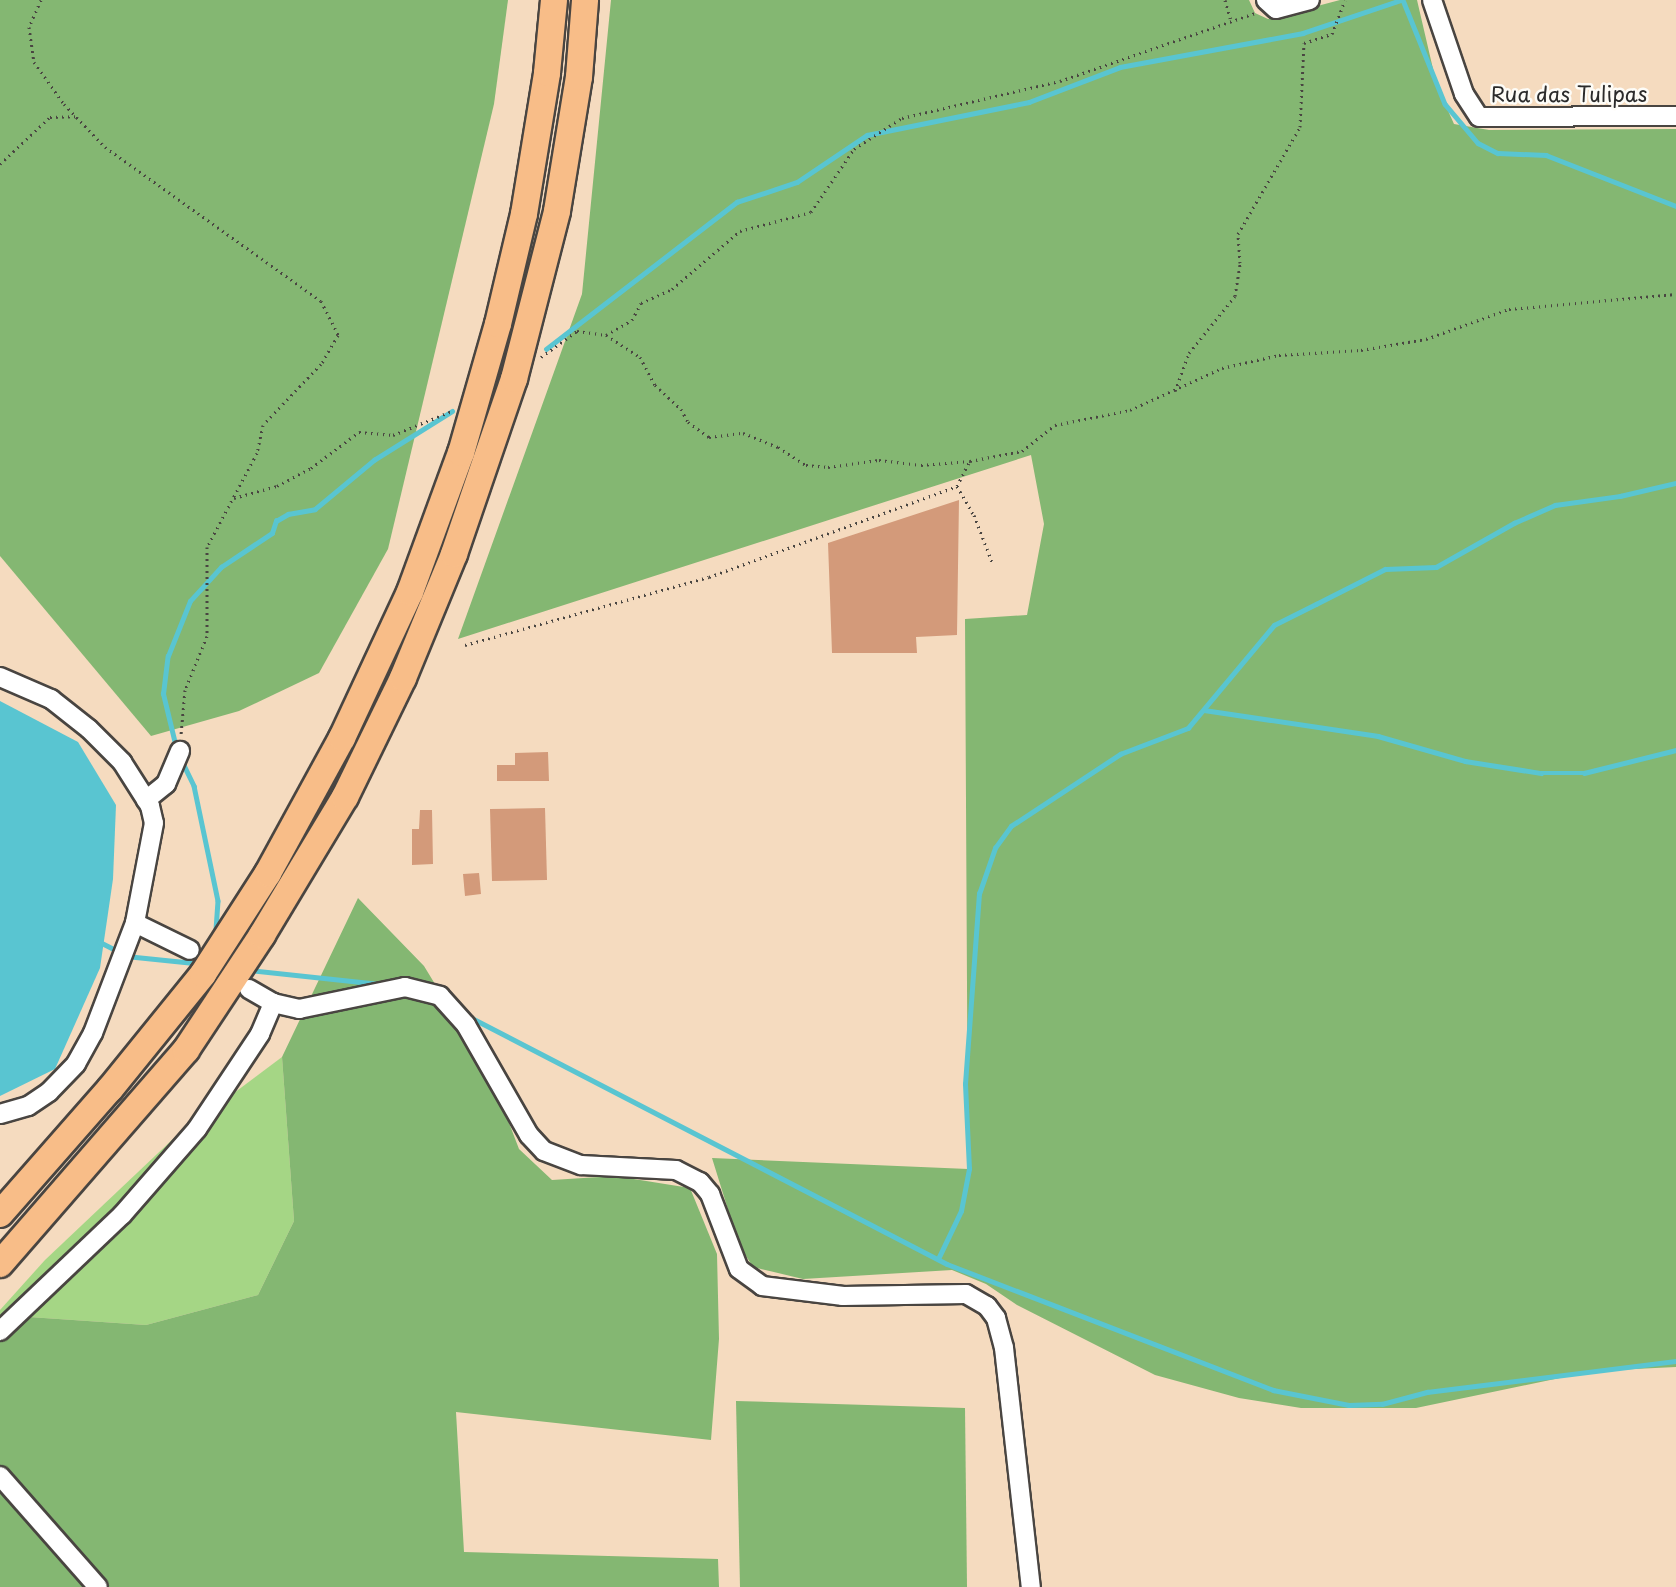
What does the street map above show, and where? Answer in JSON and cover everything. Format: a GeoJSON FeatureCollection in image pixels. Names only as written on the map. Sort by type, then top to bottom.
{"type":"FeatureCollection","features":[{"type":"Feature","properties":{"kind":"highway"},"geometry":{"type":"LineString","coordinates":[[0,1214],[110,1089],[203,974],[268,873],[342,738],[410,592],[461,453],[498,324],[526,202],[547,72],[554,0]]}},
{"type":"Feature","properties":{"kind":"highway"},"geometry":{"type":"LineString","coordinates":[[0,1264],[186,1050],[262,935],[345,797],[404,678],[454,554],[514,379],[557,211],[579,77],[585,0]]}},
{"type":"Feature","properties":{"kind":"street"},"geometry":{"type":"LineString","coordinates":[[1266,7],[1310,0]]}},
{"type":"Feature","properties":{"kind":"street","name":"Rua das Tulipas"},"geometry":{"type":"LineString","coordinates":[[1432,0],[1464,94],[1479,117],[1676,116]]}},
{"type":"Feature","properties":{"kind":"street"},"geometry":{"type":"LineString","coordinates":[[0,677],[51,699],[89,729],[122,762],[153,815],[153,835],[135,922],[93,1033],[76,1064],[49,1092],[28,1106],[0,1114]]}},
{"type":"Feature","properties":{"kind":"street"},"geometry":{"type":"LineString","coordinates":[[146,800],[166,784],[180,752]]}},
{"type":"Feature","properties":{"kind":"street"},"geometry":{"type":"LineString","coordinates":[[135,922],[190,950]]}},
{"type":"Feature","properties":{"kind":"street"},"geometry":{"type":"LineString","coordinates":[[249,989],[273,1003],[316,1009],[405,987],[428,990],[458,1013],[529,1135],[544,1151],[581,1165],[676,1170],[700,1182],[716,1208],[732,1256],[750,1280],[776,1289],[843,1296],[966,1294],[987,1306],[996,1318],[1004,1348],[1030,1587]]}},
{"type":"Feature","properties":{"kind":"street"},"geometry":{"type":"LineString","coordinates":[[0,1331],[122,1215],[196,1129],[260,1034],[273,1003]]}},
{"type":"Feature","properties":{"kind":"street"},"geometry":{"type":"LineString","coordinates":[[0,1476],[99,1587]]}},
{"type":"Feature","properties":{"kind":"path"},"geometry":{"type":"LineString","coordinates":[[40,0],[29,27],[34,62],[75,116],[105,147],[321,301],[338,335],[321,363],[263,425],[257,453],[205,556],[210,613],[207,636],[185,690],[180,752]]}},
{"type":"Feature","properties":{"kind":"path"},"geometry":{"type":"LineString","coordinates":[[1225,0],[1231,21]]}},
{"type":"Feature","properties":{"kind":"path"},"geometry":{"type":"LineString","coordinates":[[1175,392],[1189,353],[1235,296],[1240,263],[1238,234],[1300,126],[1304,43],[1332,34],[1345,0]]}},
{"type":"Feature","properties":{"kind":"path"},"geometry":{"type":"LineString","coordinates":[[606,335],[632,320],[641,303],[672,289],[740,231],[811,212],[854,149],[902,118],[1060,81],[1266,7]]}},
{"type":"Feature","properties":{"kind":"path"},"geometry":{"type":"LineString","coordinates":[[0,164],[50,117],[75,116]]}},
{"type":"Feature","properties":{"kind":"path"},"geometry":{"type":"LineString","coordinates":[[541,357],[576,331],[606,335],[640,357],[655,385],[681,409],[688,422],[709,437],[743,434],[778,447],[806,465],[828,467],[879,460],[921,465],[970,461],[1022,451],[1055,425],[1130,410],[1175,392],[1222,368],[1279,355],[1361,350],[1426,339],[1509,309],[1676,294]]}},
{"type":"Feature","properties":{"kind":"path"},"geometry":{"type":"LineString","coordinates":[[232,499],[277,486],[311,468],[359,432],[393,435],[452,411]]}},
{"type":"Feature","properties":{"kind":"path"},"geometry":{"type":"LineString","coordinates":[[465,645],[710,577],[957,486],[970,461]]}},
{"type":"Feature","properties":{"kind":"path"},"geometry":{"type":"LineString","coordinates":[[957,486],[974,515],[992,562]]}},
{"type":"Feature","properties":{"kind":"green space"},"geometry":{"type":"Polygon","coordinates":[[[0,0],[508,0],[494,104],[388,549],[319,673],[239,711],[151,736],[0,556],[0,0]]]}},
{"type":"Feature","properties":{"kind":"green space"},"geometry":{"type":"Polygon","coordinates":[[[611,0],[1249,0],[1255,13],[1268,19],[1340,0],[1417,0],[1437,86],[1454,124],[1489,130],[1676,129],[1676,1367],[1593,1371],[1416,1408],[1301,1408],[1239,1398],[1155,1375],[1017,1305],[986,1284],[952,1270],[803,1279],[753,1267],[739,1245],[712,1158],[968,1169],[965,619],[1027,615],[1044,524],[1031,455],[458,639],[582,294],[611,0]]]}},
{"type":"Feature","properties":{"kind":"green space"},"geometry":{"type":"Polygon","coordinates":[[[358,898],[424,966],[491,1076],[519,1149],[552,1180],[615,1176],[690,1188],[717,1254],[719,1339],[711,1440],[456,1412],[464,1552],[718,1559],[719,1587],[0,1587],[0,1315],[146,1325],[258,1295],[294,1221],[282,1057],[358,898]]]}},
{"type":"Feature","properties":{"kind":"green space"},"geometry":{"type":"Polygon","coordinates":[[[282,1057],[294,1221],[258,1295],[146,1325],[0,1315],[0,1310],[45,1260],[174,1138],[282,1057]]]}},
{"type":"Feature","properties":{"kind":"green space"},"geometry":{"type":"Polygon","coordinates":[[[736,1401],[965,1408],[967,1587],[740,1587],[736,1401]]]}},
{"type":"Feature","properties":{"kind":"water"},"geometry":{"type":"Polygon","coordinates":[[[0,701],[78,742],[116,805],[113,879],[100,968],[55,1069],[0,1096],[0,701]]]}},
{"type":"Feature","properties":{"kind":"building"},"geometry":{"type":"Polygon","coordinates":[[[959,500],[957,635],[916,637],[917,653],[832,653],[828,543],[959,500]]]}},
{"type":"Feature","properties":{"kind":"building"},"geometry":{"type":"Polygon","coordinates":[[[548,752],[549,781],[497,781],[497,765],[515,765],[515,753],[548,752]]]}},
{"type":"Feature","properties":{"kind":"building"},"geometry":{"type":"Polygon","coordinates":[[[545,808],[547,880],[492,881],[490,809],[545,808]]]}},
{"type":"Feature","properties":{"kind":"building"},"geometry":{"type":"Polygon","coordinates":[[[420,810],[432,810],[433,864],[412,865],[412,829],[419,829],[420,810]]]}},
{"type":"Feature","properties":{"kind":"building"},"geometry":{"type":"Polygon","coordinates":[[[479,873],[481,894],[465,896],[463,874],[479,873]]]}},
{"type":"Feature","properties":{"kind":"waterway"},"geometry":{"type":"LineString","coordinates":[[546,349],[737,202],[797,182],[867,135],[1029,102],[1120,67],[1303,33],[1401,0]]}},
{"type":"Feature","properties":{"kind":"waterway"},"geometry":{"type":"LineString","coordinates":[[1403,0],[1445,104],[1478,143],[1498,153],[1546,155],[1676,206]]}},
{"type":"Feature","properties":{"kind":"waterway"},"geometry":{"type":"LineString","coordinates":[[176,748],[163,694],[168,656],[190,601],[221,567],[272,533],[276,521],[288,514],[315,509],[374,460],[452,411]]}},
{"type":"Feature","properties":{"kind":"waterway"},"geometry":{"type":"LineString","coordinates":[[938,1259],[961,1211],[969,1169],[965,1084],[979,894],[995,848],[1011,826],[1120,754],[1188,728],[1274,625],[1385,569],[1436,567],[1514,523],[1555,505],[1620,496],[1676,483]]}},
{"type":"Feature","properties":{"kind":"waterway"},"geometry":{"type":"LineString","coordinates":[[1204,710],[1378,736],[1465,761],[1541,773],[1584,773],[1676,750]]}},
{"type":"Feature","properties":{"kind":"waterway"},"geometry":{"type":"LineString","coordinates":[[182,761],[194,786],[218,901],[216,933]]}},
{"type":"Feature","properties":{"kind":"waterway"},"geometry":{"type":"LineString","coordinates":[[100,942],[114,949]]}},
{"type":"Feature","properties":{"kind":"waterway"},"geometry":{"type":"LineString","coordinates":[[126,956],[194,963]]}},
{"type":"Feature","properties":{"kind":"waterway"},"geometry":{"type":"LineString","coordinates":[[250,970],[379,984]]}},
{"type":"Feature","properties":{"kind":"waterway"},"geometry":{"type":"LineString","coordinates":[[468,1016],[947,1264],[1273,1390],[1349,1405],[1382,1404],[1427,1392],[1676,1361]]}}]}
